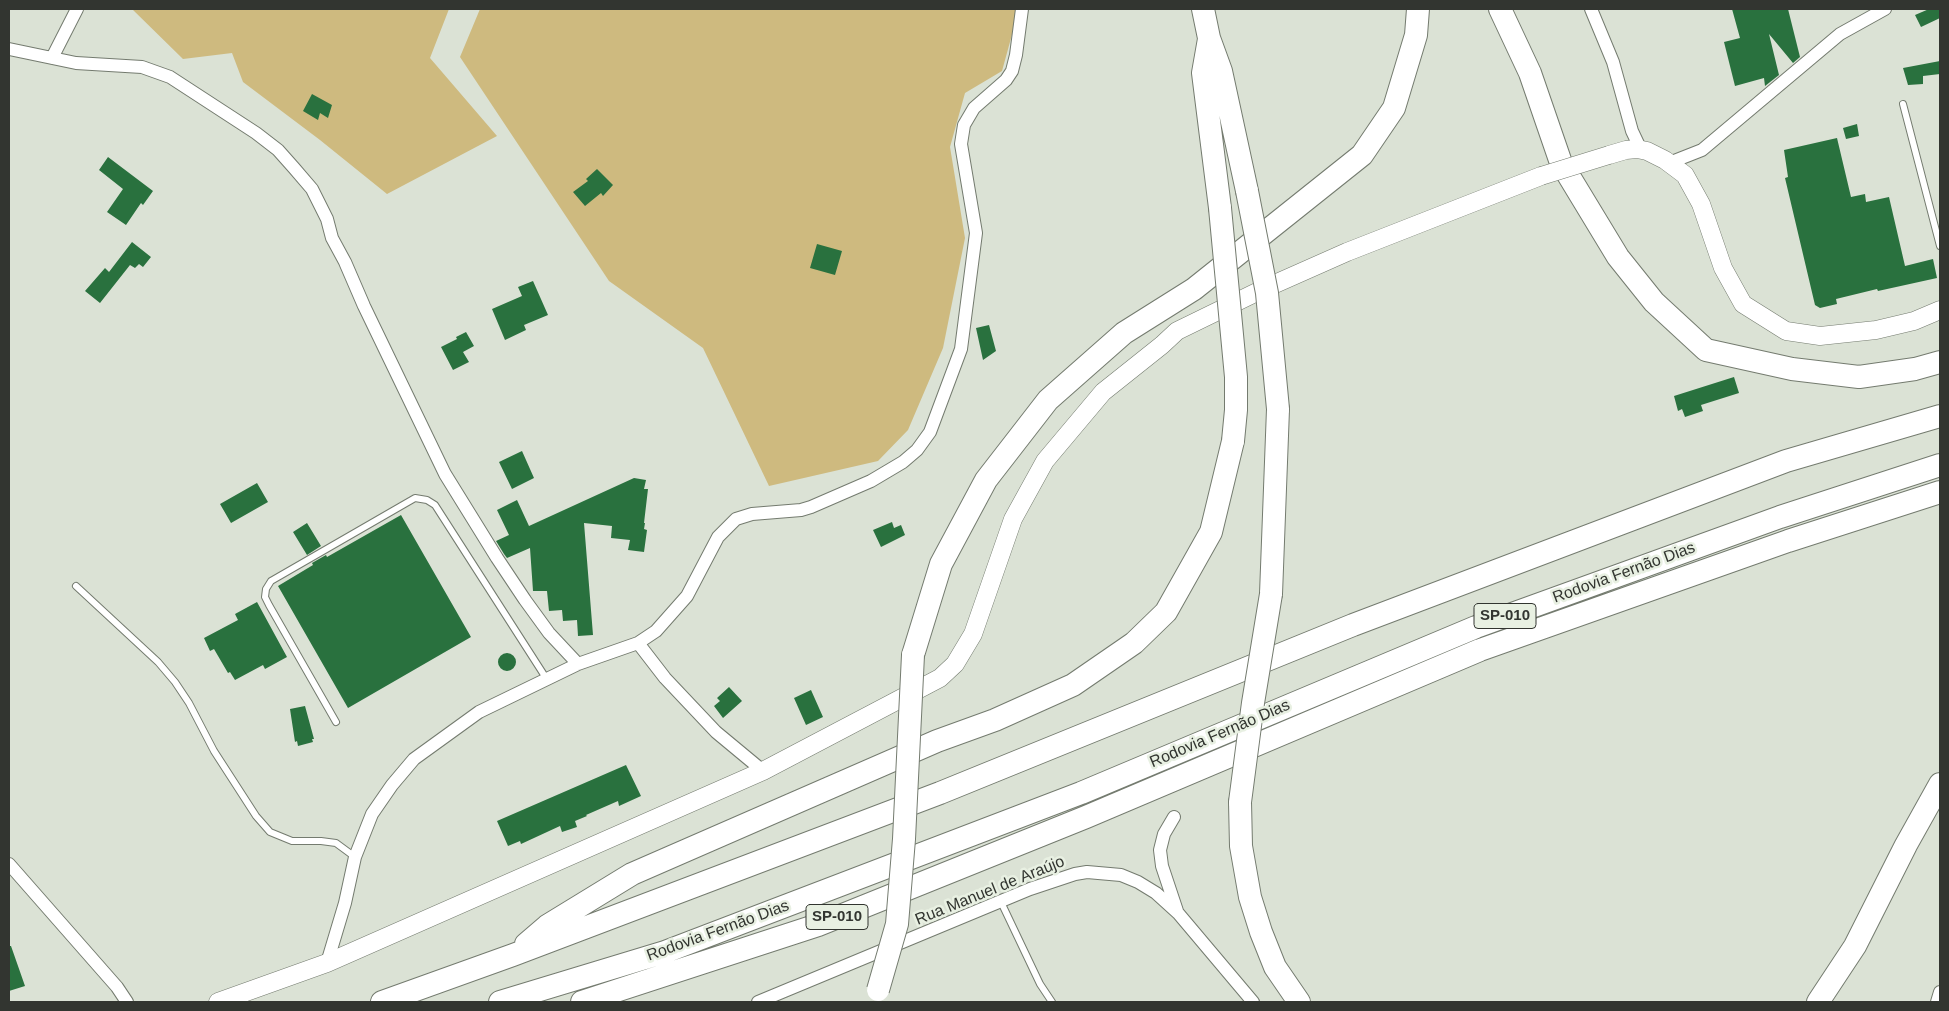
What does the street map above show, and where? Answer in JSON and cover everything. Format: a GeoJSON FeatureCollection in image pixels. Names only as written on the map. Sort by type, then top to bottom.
{"type":"FeatureCollection","features":[{"type":"Feature","properties":{"kind":"highway"},"geometry":{"type":"LineString","coordinates":[[1203,9],[1209,38],[1221,71],[1267,293],[1278,410],[1271,594],[1253,703],[1240,802],[1241,846],[1250,897],[1261,932],[1275,967],[1300,1002]]}},
{"type":"Feature","properties":{"kind":"highway"},"geometry":{"type":"LineString","coordinates":[[875,996],[897,924],[904,839],[913,655],[942,564],[986,480],[1048,400],[1124,334],[1194,289],[1362,155],[1394,108],[1416,35],[1418,9]]}},
{"type":"Feature","properties":{"kind":"highway"},"geometry":{"type":"LineString","coordinates":[[1500,9],[1530,73],[1561,163],[1618,257],[1654,302],[1706,350],[1792,369],[1859,377],[1915,369],[1940,362]]}},
{"type":"Feature","properties":{"kind":"highway"},"geometry":{"type":"LineString","coordinates":[[513,955],[547,926],[632,874],[937,741],[995,720],[1073,685],[1134,643],[1166,612],[1212,532],[1233,441],[1236,410],[1236,377],[1220,208],[1203,72],[1209,38]]}},
{"type":"Feature","properties":{"kind":"highway"},"geometry":{"type":"LineString","coordinates":[[382,1002],[513,955],[940,793],[1353,625],[1786,461],[1940,416]]}},
{"type":"Feature","properties":{"kind":"highway","name":"Rodovia Fernão Dias"},"geometry":{"type":"LineString","coordinates":[[500,1002],[665,952],[1080,793],[1476,627],[1780,517],[1940,465]]}},
{"type":"Feature","properties":{"kind":"highway","name":"Rodovia Fernão Dias"},"geometry":{"type":"LineString","coordinates":[[582,1002],[818,924],[1086,816],[1480,650],[1788,541],[1940,492]]}},
{"type":"Feature","properties":{"kind":"highway"},"geometry":{"type":"LineString","coordinates":[[1818,1002],[1855,946],[1940,784]]}},
{"type":"Feature","properties":{"kind":"street"},"geometry":{"type":"LineString","coordinates":[[52,58],[77,9]]}},
{"type":"Feature","properties":{"kind":"street"},"geometry":{"type":"LineString","coordinates":[[327,962],[345,903],[355,857],[372,814],[392,785],[414,759],[479,712],[578,664],[638,643],[656,631],[687,596],[718,537],[736,519],[752,514],[801,510],[871,481],[903,462],[917,450],[930,432],[961,349],[976,233],[961,144],[964,125],[974,108],[1006,80],[1012,71],[1022,9]]}},
{"type":"Feature","properties":{"kind":"street"},"geometry":{"type":"LineString","coordinates":[[1591,9],[1613,62],[1632,130],[1641,150]]}},
{"type":"Feature","properties":{"kind":"street"},"geometry":{"type":"LineString","coordinates":[[1669,163],[1702,150],[1840,34],[1886,9]]}},
{"type":"Feature","properties":{"kind":"street"},"geometry":{"type":"LineString","coordinates":[[9,49],[76,63],[142,67],[170,77],[256,133],[278,150],[312,189],[327,219],[332,238],[445,474],[525,600],[549,633],[578,664]]}},
{"type":"Feature","properties":{"kind":"street"},"geometry":{"type":"LineString","coordinates":[[218,1002],[327,962],[763,771],[940,678],[955,664],[973,634],[1013,519],[1045,461],[1103,392],[1177,331],[1259,290],[1347,252],[1541,176],[1626,150],[1641,150],[1647,151],[1669,163],[1685,175],[1701,204],[1723,268],[1743,304],[1786,331],[1820,336],[1876,330],[1914,321],[1940,310]]}},
{"type":"Feature","properties":{"kind":"street"},"geometry":{"type":"LineString","coordinates":[[638,643],[665,678],[716,732],[763,771]]}},
{"type":"Feature","properties":{"kind":"street"},"geometry":{"type":"LineString","coordinates":[[1174,818],[1164,834],[1160,850],[1162,866],[1178,913]]}},
{"type":"Feature","properties":{"kind":"street"},"geometry":{"type":"LineString","coordinates":[[9,864],[117,987],[127,1002]]}},
{"type":"Feature","properties":{"kind":"street","name":"Rua Manuel de Araújo"},"geometry":{"type":"LineString","coordinates":[[758,1002],[1030,889],[1075,874],[1096,873],[1121,875],[1138,882],[1156,894],[1178,913],[1253,1002]]}},
{"type":"Feature","properties":{"kind":"street"},"geometry":{"type":"LineString","coordinates":[[1937,1002],[1940,992]]}},
{"type":"Feature","properties":{"kind":"lane"},"geometry":{"type":"LineString","coordinates":[[1903,104],[1940,246]]}},
{"type":"Feature","properties":{"kind":"lane"},"geometry":{"type":"LineString","coordinates":[[336,722],[269,605],[265,597],[266,588],[271,581],[415,498],[427,500],[435,505],[546,678]]}},
{"type":"Feature","properties":{"kind":"lane"},"geometry":{"type":"LineString","coordinates":[[76,586],[158,662],[175,682],[189,703],[214,752],[256,816],[270,832],[292,841],[336,843],[355,857]]}},
{"type":"Feature","properties":{"kind":"lane"},"geometry":{"type":"LineString","coordinates":[[1001,902],[1040,984],[1052,1002]]}},
{"type":"Feature","properties":{"kind":"shaded area"},"geometry":{"type":"Polygon","coordinates":[[[132,9],[449,9],[430,58],[497,136],[387,194],[243,82],[232,53],[183,59],[132,9]]]}},
{"type":"Feature","properties":{"kind":"shaded area"},"geometry":{"type":"Polygon","coordinates":[[[480,9],[1019,9],[1002,71],[965,93],[950,147],[965,238],[943,348],[908,430],[878,461],[769,486],[703,348],[609,281],[460,57],[480,9]]]}},
{"type":"Feature","properties":{"kind":"building"},"geometry":{"type":"Polygon","coordinates":[[[1732,9],[1788,9],[1800,57],[1793,63],[1769,34],[1779,75],[1765,86],[1764,78],[1735,86],[1724,42],[1740,38],[1732,9]]]}},
{"type":"Feature","properties":{"kind":"building"},"geometry":{"type":"Polygon","coordinates":[[[1929,9],[1940,9],[1940,18],[1921,27],[1915,15],[1929,9]]]}},
{"type":"Feature","properties":{"kind":"building"},"geometry":{"type":"Polygon","coordinates":[[[1940,61],[1940,74],[1923,76],[1923,84],[1908,85],[1903,68],[1940,61]]]}},
{"type":"Feature","properties":{"kind":"building"},"geometry":{"type":"Polygon","coordinates":[[[312,94],[332,105],[328,118],[320,113],[318,120],[303,111],[312,94]]]}},
{"type":"Feature","properties":{"kind":"building"},"geometry":{"type":"Polygon","coordinates":[[[1857,124],[1859,136],[1846,139],[1843,128],[1857,124]]]}},
{"type":"Feature","properties":{"kind":"building"},"geometry":{"type":"Polygon","coordinates":[[[1837,138],[1851,197],[1865,194],[1866,202],[1889,197],[1905,266],[1933,259],[1937,278],[1836,299],[1837,304],[1820,308],[1815,305],[1785,178],[1788,177],[1784,150],[1837,138]]]}},
{"type":"Feature","properties":{"kind":"building"},"geometry":{"type":"Polygon","coordinates":[[[108,157],[153,191],[143,205],[141,203],[126,225],[107,212],[123,189],[99,170],[108,157]]]}},
{"type":"Feature","properties":{"kind":"building"},"geometry":{"type":"Polygon","coordinates":[[[597,169],[613,185],[603,196],[601,193],[585,206],[573,192],[588,181],[586,179],[597,169]]]}},
{"type":"Feature","properties":{"kind":"building"},"geometry":{"type":"Polygon","coordinates":[[[132,242],[151,257],[143,267],[139,264],[135,268],[130,265],[100,303],[85,291],[105,268],[109,272],[132,242]]]}},
{"type":"Feature","properties":{"kind":"building"},"geometry":{"type":"Polygon","coordinates":[[[817,244],[842,251],[835,275],[810,268],[817,244]]]}},
{"type":"Feature","properties":{"kind":"building"},"geometry":{"type":"Polygon","coordinates":[[[533,281],[548,315],[524,325],[526,330],[505,340],[492,309],[522,296],[518,287],[533,281]]]}},
{"type":"Feature","properties":{"kind":"building"},"geometry":{"type":"Polygon","coordinates":[[[989,325],[996,351],[983,360],[976,328],[989,325]]]}},
{"type":"Feature","properties":{"kind":"building"},"geometry":{"type":"Polygon","coordinates":[[[466,332],[474,346],[463,352],[469,362],[453,370],[441,347],[466,332]]]}},
{"type":"Feature","properties":{"kind":"building"},"geometry":{"type":"Polygon","coordinates":[[[1734,377],[1739,393],[1701,405],[1703,411],[1685,417],[1682,409],[1678,411],[1674,396],[1734,377]]]}},
{"type":"Feature","properties":{"kind":"building"},"geometry":{"type":"Polygon","coordinates":[[[522,451],[534,478],[512,489],[499,462],[522,451]]]}},
{"type":"Feature","properties":{"kind":"building"},"geometry":{"type":"Polygon","coordinates":[[[634,478],[646,480],[644,489],[648,489],[644,523],[644,529],[647,530],[644,552],[628,550],[630,540],[611,538],[612,526],[584,523],[593,635],[578,636],[577,620],[563,621],[562,610],[549,611],[547,591],[533,591],[530,548],[507,558],[504,554],[496,541],[509,535],[497,510],[517,500],[529,526],[634,478]]]}},
{"type":"Feature","properties":{"kind":"building"},"geometry":{"type":"Polygon","coordinates":[[[257,483],[268,502],[231,523],[220,504],[257,483]]]}},
{"type":"Feature","properties":{"kind":"building"},"geometry":{"type":"Polygon","coordinates":[[[401,515],[471,637],[348,708],[278,586],[313,565],[312,563],[326,555],[327,557],[401,515]]]}},
{"type":"Feature","properties":{"kind":"building"},"geometry":{"type":"Polygon","coordinates":[[[892,522],[894,528],[901,525],[905,535],[881,547],[873,530],[892,522]]]}},
{"type":"Feature","properties":{"kind":"building"},"geometry":{"type":"Polygon","coordinates":[[[307,523],[321,546],[307,555],[293,532],[307,523]]]}},
{"type":"Feature","properties":{"kind":"building"},"geometry":{"type":"Polygon","coordinates":[[[257,602],[287,657],[265,669],[263,665],[235,680],[230,672],[228,673],[214,649],[210,651],[204,638],[238,620],[235,614],[257,602]]]}},
{"type":"Feature","properties":{"kind":"building"},"geometry":{"type":"Polygon","coordinates":[[[507,653],[513,656],[516,662],[513,668],[507,671],[501,668],[498,662],[501,656],[507,653]]]}},
{"type":"Feature","properties":{"kind":"building"},"geometry":{"type":"Polygon","coordinates":[[[729,687],[742,701],[723,718],[714,706],[720,701],[717,698],[729,687]]]}},
{"type":"Feature","properties":{"kind":"building"},"geometry":{"type":"Polygon","coordinates":[[[811,690],[823,717],[806,725],[794,698],[811,690]]]}},
{"type":"Feature","properties":{"kind":"building"},"geometry":{"type":"Polygon","coordinates":[[[305,706],[314,739],[312,739],[313,742],[298,746],[297,741],[295,742],[290,709],[305,706]]]}},
{"type":"Feature","properties":{"kind":"building"},"geometry":{"type":"Polygon","coordinates":[[[626,765],[641,796],[619,806],[618,801],[586,815],[575,821],[577,827],[562,832],[560,826],[521,844],[520,841],[508,846],[497,821],[626,765]]]}},
{"type":"Feature","properties":{"kind":"building"},"geometry":{"type":"Polygon","coordinates":[[[9,946],[11,946],[25,986],[9,991],[9,946]]]}}]}
